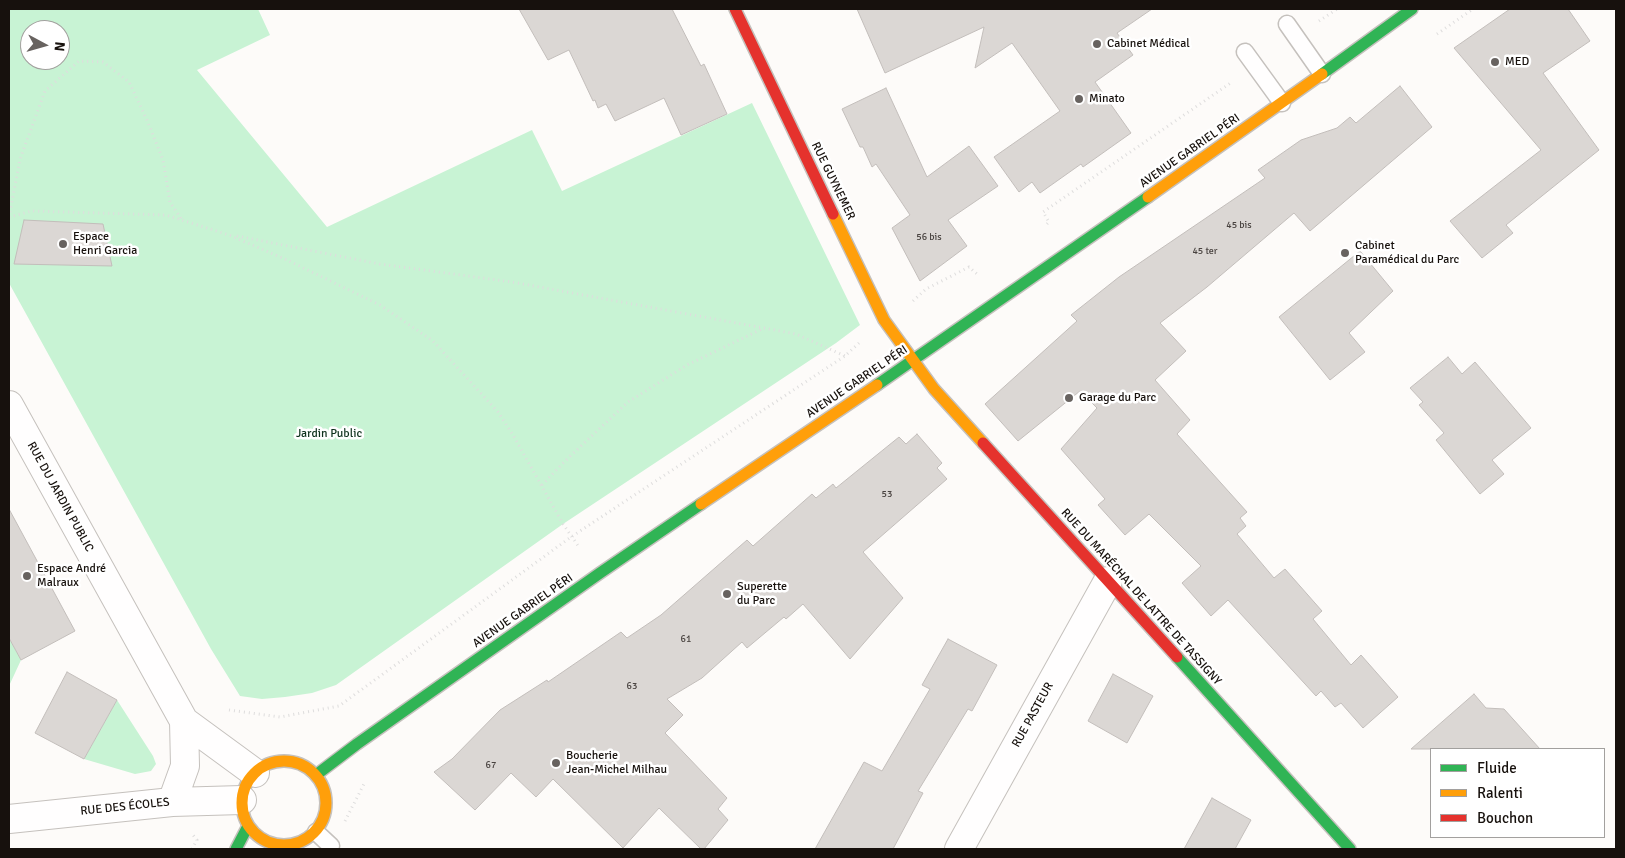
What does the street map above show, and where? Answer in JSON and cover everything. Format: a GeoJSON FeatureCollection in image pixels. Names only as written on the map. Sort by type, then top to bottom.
{"type":"FeatureCollection","features":[{"type":"Feature","properties":{"kind":"street","name":"RUE GUYNEMER"},"geometry":{"type":"LineString","coordinates":[[735,9],[884,320],[914,360]]}},
{"type":"Feature","properties":{"kind":"street","name":"AVENUE GABRIEL PÉRI"},"geometry":{"type":"LineString","coordinates":[[316,775],[365,738],[600,573],[914,360],[1282,103],[1412,9]]}},
{"type":"Feature","properties":{"kind":"street","name":"RUE DU MARÉCHAL DE LATTRE DE TASSIGNY"},"geometry":{"type":"LineString","coordinates":[[914,360],[934,389],[1350,849]]}},
{"type":"Feature","properties":{"kind":"street","name":"RUE DU JARDIN PUBLIC"},"geometry":{"type":"LineString","coordinates":[[9,405],[184,721],[255,773]]}},
{"type":"Feature","properties":{"kind":"street","name":"RUE PASTEUR"},"geometry":{"type":"LineString","coordinates":[[959,849],[1108,581]]}},
{"type":"Feature","properties":{"kind":"street","name":"RUE DU JARDIN PUBLIC"},"geometry":{"type":"LineString","coordinates":[[172,802],[185,766],[184,721]]}},
{"type":"Feature","properties":{"kind":"street"},"geometry":{"type":"LineString","coordinates":[[279,761],[292,761],[305,766],[316,775],[323,785],[326,809],[323,821],[316,832],[306,840],[281,846],[268,843],[257,836],[248,826],[243,814],[242,800],[248,781],[255,773],[266,765],[279,761]]}},
{"type":"Feature","properties":{"kind":"street","name":"RUE DES ÉCOLES"},"geometry":{"type":"LineString","coordinates":[[9,818],[172,802],[242,800]]}},
{"type":"Feature","properties":{"kind":"street"},"geometry":{"type":"LineString","coordinates":[[236,849],[248,826]]}},
{"type":"Feature","properties":{"kind":"lane"},"geometry":{"type":"LineString","coordinates":[[1292,31],[1322,74]]}},
{"type":"Feature","properties":{"kind":"lane"},"geometry":{"type":"LineString","coordinates":[[1245,52],[1282,103]]}},
{"type":"Feature","properties":{"kind":"lane"},"geometry":{"type":"LineString","coordinates":[[316,832],[331,846]]}},
{"type":"Feature","properties":{"kind":"path"},"geometry":{"type":"LineString","coordinates":[[1292,31],[1337,9]]}},
{"type":"Feature","properties":{"kind":"path"},"geometry":{"type":"LineString","coordinates":[[183,220],[170,202],[163,160],[129,82],[103,62],[79,61],[45,91],[20,159],[9,217],[32,211],[166,216],[229,235],[380,304],[433,341],[498,412],[571,537],[600,573]]}},
{"type":"Feature","properties":{"kind":"path"},"geometry":{"type":"LineString","coordinates":[[1041,228],[1049,222],[1043,212],[1254,66]]}},
{"type":"Feature","properties":{"kind":"path"},"geometry":{"type":"LineString","coordinates":[[229,235],[380,264],[512,282],[796,334],[845,356]]}},
{"type":"Feature","properties":{"kind":"path"},"geometry":{"type":"LineString","coordinates":[[339,706],[571,537],[845,356],[884,320],[909,304],[926,289],[969,267],[976,274],[985,268]]}},
{"type":"Feature","properties":{"kind":"path"},"geometry":{"type":"LineString","coordinates":[[542,485],[628,402],[687,364],[764,328]]}},
{"type":"Feature","properties":{"kind":"green space","name":"Jardin Public"},"geometry":{"type":"Polygon","coordinates":[[[9,9],[258,9],[270,35],[197,70],[327,227],[532,130],[562,191],[752,103],[860,325],[836,343],[563,524],[336,685],[312,693],[285,697],[262,699],[240,696],[211,649],[9,283],[9,9]]]}},
{"type":"Feature","properties":{"kind":"green space"},"geometry":{"type":"Polygon","coordinates":[[[9,638],[21,660],[9,686],[9,638]]]}},
{"type":"Feature","properties":{"kind":"green space"},"geometry":{"type":"Polygon","coordinates":[[[117,700],[153,756],[156,764],[151,771],[135,774],[84,759],[117,700]]]}},
{"type":"Feature","properties":{"kind":"building"},"geometry":{"type":"Polygon","coordinates":[[[519,9],[672,9],[701,66],[704,64],[727,114],[681,135],[664,98],[615,121],[606,104],[598,108],[595,100],[593,101],[569,50],[548,60],[519,9]]]}},
{"type":"Feature","properties":{"kind":"building"},"geometry":{"type":"Polygon","coordinates":[[[857,9],[1152,9],[1117,33],[1133,55],[1095,82],[1131,133],[1083,167],[1081,164],[1040,193],[1032,182],[1019,192],[994,157],[1060,111],[1012,43],[975,68],[984,27],[885,73],[857,9]]]}},
{"type":"Feature","properties":{"kind":"building"},"geometry":{"type":"Polygon","coordinates":[[[1510,9],[1568,9],[1590,41],[1543,73],[1599,150],[1506,225],[1513,233],[1482,258],[1450,221],[1541,150],[1454,48],[1510,9]]]}},
{"type":"Feature","properties":{"kind":"building"},"geometry":{"type":"Polygon","coordinates":[[[1400,86],[1432,127],[1310,231],[1294,213],[1207,287],[1160,323],[1186,351],[1155,380],[1190,420],[1177,434],[1247,512],[1240,518],[1246,526],[1237,534],[1274,578],[1285,569],[1322,611],[1313,619],[1351,665],[1361,655],[1398,697],[1363,728],[1341,703],[1335,707],[1321,691],[1316,696],[1228,600],[1211,616],[1182,583],[1201,566],[1149,514],[1125,535],[1098,505],[1105,499],[1061,449],[1097,408],[1080,391],[1018,441],[985,404],[1077,321],[1071,315],[1119,277],[1265,178],[1258,170],[1301,140],[1337,128],[1350,117],[1356,123],[1400,86]]]}},
{"type":"Feature","properties":{"kind":"building"},"geometry":{"type":"Polygon","coordinates":[[[886,88],[927,177],[969,146],[998,186],[948,220],[967,246],[920,281],[892,228],[910,215],[876,164],[872,167],[842,109],[886,88]]]}},
{"type":"Feature","properties":{"kind":"building","name":"Espace Henri Garcia"},"geometry":{"type":"Polygon","coordinates":[[[24,220],[103,224],[112,266],[14,264],[24,220]]]}},
{"type":"Feature","properties":{"kind":"building"},"geometry":{"type":"Polygon","coordinates":[[[1360,251],[1393,291],[1349,333],[1365,352],[1330,380],[1279,317],[1360,251]]]}},
{"type":"Feature","properties":{"kind":"building"},"geometry":{"type":"Polygon","coordinates":[[[1448,357],[1462,374],[1475,362],[1531,428],[1492,460],[1504,474],[1480,494],[1436,440],[1444,433],[1419,405],[1423,402],[1410,388],[1448,357]]]}},
{"type":"Feature","properties":{"kind":"building"},"geometry":{"type":"Polygon","coordinates":[[[917,434],[942,463],[937,468],[947,479],[863,552],[903,598],[850,659],[803,604],[786,619],[784,617],[747,648],[742,642],[702,678],[667,699],[683,715],[665,733],[727,798],[718,809],[728,820],[704,849],[701,849],[659,808],[623,848],[553,779],[536,797],[511,773],[475,810],[434,772],[452,759],[500,710],[547,680],[548,682],[621,632],[627,638],[661,615],[747,540],[753,546],[812,494],[816,498],[833,484],[836,488],[899,437],[906,444],[917,434]]]}},
{"type":"Feature","properties":{"kind":"building","name":"Espace André Malraux"},"geometry":{"type":"Polygon","coordinates":[[[9,509],[75,631],[21,660],[9,638],[9,509]]]}},
{"type":"Feature","properties":{"kind":"building"},"geometry":{"type":"Polygon","coordinates":[[[948,639],[997,665],[972,711],[968,709],[918,791],[923,793],[893,849],[815,849],[864,762],[882,771],[930,689],[922,685],[948,639]]]}},
{"type":"Feature","properties":{"kind":"building"},"geometry":{"type":"Polygon","coordinates":[[[67,672],[117,700],[84,759],[35,733],[67,672]]]}},
{"type":"Feature","properties":{"kind":"building"},"geometry":{"type":"Polygon","coordinates":[[[1113,674],[1153,696],[1127,743],[1088,721],[1113,674]]]}},
{"type":"Feature","properties":{"kind":"building"},"geometry":{"type":"Polygon","coordinates":[[[1474,694],[1486,708],[1504,709],[1539,748],[1430,748],[1411,749],[1474,694]]]}},
{"type":"Feature","properties":{"kind":"building"},"geometry":{"type":"Polygon","coordinates":[[[1212,798],[1251,820],[1235,849],[1184,849],[1212,798]]]}},
{"type":"Feature","properties":{"kind":"traffic: fast"},"geometry":{"type":"LineString","coordinates":[[1322,74],[1412,9]]}},
{"type":"Feature","properties":{"kind":"traffic: fast"},"geometry":{"type":"LineString","coordinates":[[877,385],[1148,197]]}},
{"type":"Feature","properties":{"kind":"traffic: fast"},"geometry":{"type":"LineString","coordinates":[[316,775],[357,744],[701,504]]}},
{"type":"Feature","properties":{"kind":"traffic: fast"},"geometry":{"type":"LineString","coordinates":[[1177,657],[1350,849]]}},
{"type":"Feature","properties":{"kind":"traffic: fast"},"geometry":{"type":"LineString","coordinates":[[236,849],[248,826]]}},
{"type":"Feature","properties":{"kind":"traffic: slow"},"geometry":{"type":"LineString","coordinates":[[1148,197],[1322,74]]}},
{"type":"Feature","properties":{"kind":"traffic: slow"},"geometry":{"type":"LineString","coordinates":[[833,214],[884,320],[934,389],[983,443]]}},
{"type":"Feature","properties":{"kind":"traffic: slow"},"geometry":{"type":"LineString","coordinates":[[701,504],[877,385]]}},
{"type":"Feature","properties":{"kind":"traffic: slow"},"geometry":{"type":"LineString","coordinates":[[284,761],[300,764],[314,773],[323,787],[326,803],[323,819],[314,833],[300,842],[284,845],[268,842],[254,833],[245,819],[242,803],[245,787],[254,773],[268,764],[284,761]]}},
{"type":"Feature","properties":{"kind":"traffic: jam"},"geometry":{"type":"LineString","coordinates":[[735,9],[833,214]]}},
{"type":"Feature","properties":{"kind":"traffic: jam"},"geometry":{"type":"LineString","coordinates":[[983,443],[1177,657]]}},
{"type":"Feature","properties":{"kind":"place","name":"Cabinet Médical"},"geometry":{"type":"Point","coordinates":[1097,44]}},
{"type":"Feature","properties":{"kind":"place","name":"MED"},"geometry":{"type":"Point","coordinates":[1495,62]}},
{"type":"Feature","properties":{"kind":"place","name":"Minato"},"geometry":{"type":"Point","coordinates":[1079,99]}},
{"type":"Feature","properties":{"kind":"place","name":"Espace Henri Garcia"},"geometry":{"type":"Point","coordinates":[63,244]}},
{"type":"Feature","properties":{"kind":"place","name":"Cabinet Paramédical du Parc"},"geometry":{"type":"Point","coordinates":[1345,253]}},
{"type":"Feature","properties":{"kind":"place","name":"Garage du Parc"},"geometry":{"type":"Point","coordinates":[1069,398]}},
{"type":"Feature","properties":{"kind":"place","name":"Espace André Malraux"},"geometry":{"type":"Point","coordinates":[27,576]}},
{"type":"Feature","properties":{"kind":"place","name":"Superette du Parc"},"geometry":{"type":"Point","coordinates":[727,594]}},
{"type":"Feature","properties":{"kind":"place","name":"Boucherie Jean-Michel Milhau"},"geometry":{"type":"Point","coordinates":[556,763]}}]}
